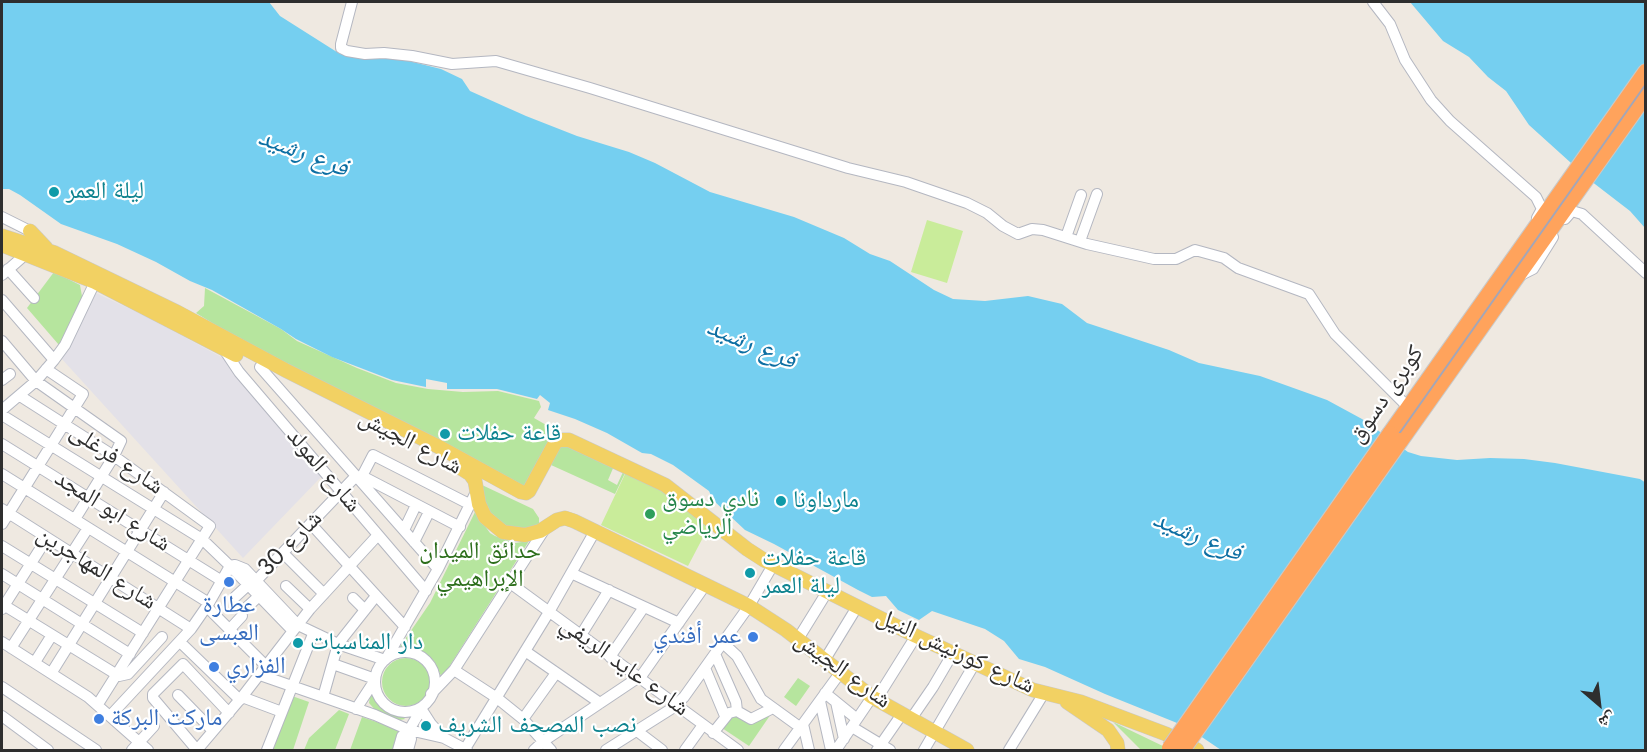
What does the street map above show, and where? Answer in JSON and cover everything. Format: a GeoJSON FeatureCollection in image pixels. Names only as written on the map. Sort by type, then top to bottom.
{"type":"FeatureCollection","features":[{"type":"Feature","properties":{"kind":"highway","name":"كوبرى دسوق"},"geometry":{"type":"LineString","coordinates":[[1173,749],[1395,437],[1515,277],[1531,244],[1646,72]]}},
{"type":"Feature","properties":{"kind":"highway","name":"كوبرى دسوق"},"geometry":{"type":"LineString","coordinates":[[1395,437],[1408,407],[1497,283],[1531,244],[1646,94]]}},
{"type":"Feature","properties":{"kind":"main road"},"geometry":{"type":"LineString","coordinates":[[30,231],[47,249]]}},
{"type":"Feature","properties":{"kind":"main road","name":"شارع الجيش"},"geometry":{"type":"LineString","coordinates":[[2,236],[47,249],[177,312],[266,360],[439,447],[521,492],[528,492]]}},
{"type":"Feature","properties":{"kind":"main road","name":"شارع الجيش"},"geometry":{"type":"LineString","coordinates":[[2,245],[95,282],[466,471],[473,477],[479,504],[485,517],[503,532],[525,535],[565,518],[749,606],[798,639],[874,699],[936,732],[959,748]]}},
{"type":"Feature","properties":{"kind":"main road","name":"شارع كورنيش النيل"},"geometry":{"type":"LineString","coordinates":[[528,492],[555,442],[569,440],[672,490],[747,549],[773,565],[857,607],[1026,687],[1082,702],[1166,735],[1197,750]]}},
{"type":"Feature","properties":{"kind":"main road"},"geometry":{"type":"LineString","coordinates":[[1050,694],[1108,730],[1118,750]]}},
{"type":"Feature","properties":{"kind":"street"},"geometry":{"type":"LineString","coordinates":[[352,2],[341,45],[342,49],[347,51],[365,54],[398,54],[447,64],[496,61],[848,168],[906,182],[973,206],[1018,234],[1036,229],[1163,260],[1176,259],[1197,250],[1224,258],[1238,268],[1307,293],[1312,297],[1335,334],[1408,407]]}},
{"type":"Feature","properties":{"kind":"street"},"geometry":{"type":"LineString","coordinates":[[1373,2],[1390,24],[1405,60],[1431,100],[1450,121],[1536,197],[1541,207],[1541,212],[1497,270],[1495,276],[1497,283]]}},
{"type":"Feature","properties":{"kind":"street"},"geometry":{"type":"LineString","coordinates":[[1080,241],[1097,194]]}},
{"type":"Feature","properties":{"kind":"street"},"geometry":{"type":"LineString","coordinates":[[1066,237],[1081,195]]}},
{"type":"Feature","properties":{"kind":"street"},"geometry":{"type":"LineString","coordinates":[[1515,277],[1533,269],[1566,216],[1575,211],[1582,214],[1646,273]]}},
{"type":"Feature","properties":{"kind":"street"},"geometry":{"type":"LineString","coordinates":[[2,217],[30,231]]}},
{"type":"Feature","properties":{"kind":"street"},"geometry":{"type":"LineString","coordinates":[[26,254],[5,272],[34,298]]}},
{"type":"Feature","properties":{"kind":"street"},"geometry":{"type":"LineString","coordinates":[[95,282],[65,345],[36,381],[20,396],[4,404],[2,415],[202,539],[230,566]]}},
{"type":"Feature","properties":{"kind":"street"},"geometry":{"type":"LineString","coordinates":[[2,300],[54,360]]}},
{"type":"Feature","properties":{"kind":"street"},"geometry":{"type":"LineString","coordinates":[[2,341],[36,381],[120,439],[122,444],[75,519]]}},
{"type":"Feature","properties":{"kind":"street","name":"شارع المولد"},"geometry":{"type":"LineString","coordinates":[[223,348],[238,372],[426,591]]}},
{"type":"Feature","properties":{"kind":"street"},"geometry":{"type":"LineString","coordinates":[[260,367],[438,569]]}},
{"type":"Feature","properties":{"kind":"street"},"geometry":{"type":"LineString","coordinates":[[2,524],[5,511],[24,488],[83,393],[46,369]]}},
{"type":"Feature","properties":{"kind":"street","name":"شارع فرغلى"},"geometry":{"type":"LineString","coordinates":[[20,396],[114,456],[210,526],[202,539]]}},
{"type":"Feature","properties":{"kind":"street"},"geometry":{"type":"LineString","coordinates":[[282,422],[298,408]]}},
{"type":"Feature","properties":{"kind":"street"},"geometry":{"type":"LineString","coordinates":[[309,454],[327,441]]}},
{"type":"Feature","properties":{"kind":"street","name":"شارع ابو المجد"},"geometry":{"type":"LineString","coordinates":[[2,444],[222,581]]}},
{"type":"Feature","properties":{"kind":"street","name":"شارع 30"},"geometry":{"type":"LineString","coordinates":[[235,597],[252,584],[341,492],[359,477],[371,456],[471,505]]}},
{"type":"Feature","properties":{"kind":"street"},"geometry":{"type":"LineString","coordinates":[[2,474],[208,605],[263,670],[292,687],[466,750],[595,531]]}},
{"type":"Feature","properties":{"kind":"street"},"geometry":{"type":"LineString","coordinates":[[359,477],[460,527]]}},
{"type":"Feature","properties":{"kind":"street"},"geometry":{"type":"LineString","coordinates":[[356,709],[375,680],[378,668],[426,591],[477,490]]}},
{"type":"Feature","properties":{"kind":"street"},"geometry":{"type":"LineString","coordinates":[[52,672],[164,492]]}},
{"type":"Feature","properties":{"kind":"street"},"geometry":{"type":"LineString","coordinates":[[404,530],[416,505]]}},
{"type":"Feature","properties":{"kind":"street","name":"شارع المهاجرين"},"geometry":{"type":"LineString","coordinates":[[5,511],[191,628]]}},
{"type":"Feature","properties":{"kind":"street"},"geometry":{"type":"LineString","coordinates":[[414,542],[429,512]]}},
{"type":"Feature","properties":{"kind":"street"},"geometry":{"type":"LineString","coordinates":[[311,524],[405,627]]}},
{"type":"Feature","properties":{"kind":"street"},"geometry":{"type":"LineString","coordinates":[[398,750],[402,736],[409,730],[426,702],[454,670],[546,527]]}},
{"type":"Feature","properties":{"kind":"street"},"geometry":{"type":"LineString","coordinates":[[88,528],[29,621],[6,645],[52,672],[98,704],[135,746],[148,750]]}},
{"type":"Feature","properties":{"kind":"street"},"geometry":{"type":"LineString","coordinates":[[229,713],[183,664],[173,680],[152,697],[197,750],[213,731],[229,713],[241,699],[310,609],[378,536]]}},
{"type":"Feature","properties":{"kind":"street"},"geometry":{"type":"LineString","coordinates":[[47,538],[2,606],[121,676],[128,674],[162,637]]}},
{"type":"Feature","properties":{"kind":"street"},"geometry":{"type":"LineString","coordinates":[[98,704],[202,539]]}},
{"type":"Feature","properties":{"kind":"street"},"geometry":{"type":"LineString","coordinates":[[2,546],[143,633]]}},
{"type":"Feature","properties":{"kind":"street"},"geometry":{"type":"LineString","coordinates":[[283,553],[324,594]]}},
{"type":"Feature","properties":{"kind":"street"},"geometry":{"type":"LineString","coordinates":[[230,566],[235,565],[245,569],[259,596],[295,628],[385,659],[405,652],[423,658],[434,675],[426,702],[431,724],[450,744]]}},
{"type":"Feature","properties":{"kind":"street"},"geometry":{"type":"LineString","coordinates":[[611,749],[675,706],[684,697],[749,606],[773,565]]}},
{"type":"Feature","properties":{"kind":"street"},"geometry":{"type":"LineString","coordinates":[[110,716],[180,642],[208,605],[230,566]]}},
{"type":"Feature","properties":{"kind":"street"},"geometry":{"type":"LineString","coordinates":[[571,573],[679,623]]}},
{"type":"Feature","properties":{"kind":"street"},"geometry":{"type":"LineString","coordinates":[[2,574],[130,654]]}},
{"type":"Feature","properties":{"kind":"street","name":"شارع عايد الريفي"},"geometry":{"type":"LineString","coordinates":[[510,582],[731,748]]}},
{"type":"Feature","properties":{"kind":"street"},"geometry":{"type":"LineString","coordinates":[[252,584],[295,628]]}},
{"type":"Feature","properties":{"kind":"street"},"geometry":{"type":"LineString","coordinates":[[534,750],[639,678],[706,584]]}},
{"type":"Feature","properties":{"kind":"street"},"geometry":{"type":"LineString","coordinates":[[286,586],[310,609]]}},
{"type":"Feature","properties":{"kind":"street"},"geometry":{"type":"LineString","coordinates":[[581,635],[609,590]]}},
{"type":"Feature","properties":{"kind":"street"},"geometry":{"type":"LineString","coordinates":[[798,639],[827,592]]}},
{"type":"Feature","properties":{"kind":"street"},"geometry":{"type":"LineString","coordinates":[[229,630],[259,596]]}},
{"type":"Feature","properties":{"kind":"street"},"geometry":{"type":"LineString","coordinates":[[323,697],[338,644],[376,596]]}},
{"type":"Feature","properties":{"kind":"street"},"geometry":{"type":"LineString","coordinates":[[353,598],[365,610]]}},
{"type":"Feature","properties":{"kind":"street"},"geometry":{"type":"LineString","coordinates":[[610,657],[644,607]]}},
{"type":"Feature","properties":{"kind":"street"},"geometry":{"type":"LineString","coordinates":[[824,661],[857,607]]}},
{"type":"Feature","properties":{"kind":"street"},"geometry":{"type":"LineString","coordinates":[[267,750],[313,634]]}},
{"type":"Feature","properties":{"kind":"street"},"geometry":{"type":"LineString","coordinates":[[35,662],[52,635]]}},
{"type":"Feature","properties":{"kind":"street"},"geometry":{"type":"LineString","coordinates":[[836,750],[874,699],[916,636]]}},
{"type":"Feature","properties":{"kind":"street"},"geometry":{"type":"LineString","coordinates":[[180,642],[241,699],[282,712]]}},
{"type":"Feature","properties":{"kind":"street"},"geometry":{"type":"LineString","coordinates":[[723,643],[737,656],[757,695],[772,708],[802,726],[809,750]]}},
{"type":"Feature","properties":{"kind":"street"},"geometry":{"type":"LineString","coordinates":[[525,651],[600,703]]}},
{"type":"Feature","properties":{"kind":"street"},"geometry":{"type":"LineString","coordinates":[[823,697],[836,702],[854,723],[882,749],[953,653]]}},
{"type":"Feature","properties":{"kind":"street"},"geometry":{"type":"LineString","coordinates":[[715,654],[736,702],[737,711]]}},
{"type":"Feature","properties":{"kind":"street"},"geometry":{"type":"LineString","coordinates":[[924,750],[975,663]]}},
{"type":"Feature","properties":{"kind":"street"},"geometry":{"type":"LineString","coordinates":[[333,664],[375,680]]}},
{"type":"Feature","properties":{"kind":"street"},"geometry":{"type":"LineString","coordinates":[[705,668],[725,716]]}},
{"type":"Feature","properties":{"kind":"street"},"geometry":{"type":"LineString","coordinates":[[454,670],[523,719],[551,750]]}},
{"type":"Feature","properties":{"kind":"street"},"geometry":{"type":"LineString","coordinates":[[523,719],[556,673]]}},
{"type":"Feature","properties":{"kind":"street"},"geometry":{"type":"LineString","coordinates":[[784,750],[840,673]]}},
{"type":"Feature","properties":{"kind":"street"},"geometry":{"type":"LineString","coordinates":[[375,680],[376,691],[382,701],[396,710],[412,710],[426,702]]}},
{"type":"Feature","properties":{"kind":"street"},"geometry":{"type":"LineString","coordinates":[[2,687],[96,750]]}},
{"type":"Feature","properties":{"kind":"street"},"geometry":{"type":"LineString","coordinates":[[1009,750],[1050,694]]}},
{"type":"Feature","properties":{"kind":"street"},"geometry":{"type":"LineString","coordinates":[[178,696],[213,731]]}},
{"type":"Feature","properties":{"kind":"street"},"geometry":{"type":"LineString","coordinates":[[823,697],[831,750]]}},
{"type":"Feature","properties":{"kind":"street"},"geometry":{"type":"LineString","coordinates":[[836,702],[844,739]]}},
{"type":"Feature","properties":{"kind":"street"},"geometry":{"type":"LineString","coordinates":[[737,711],[751,719],[772,708]]}},
{"type":"Feature","properties":{"kind":"street"},"geometry":{"type":"LineString","coordinates":[[713,733],[725,716],[737,711]]}},
{"type":"Feature","properties":{"kind":"street"},"geometry":{"type":"LineString","coordinates":[[8,717],[48,750]]}},
{"type":"Feature","properties":{"kind":"street"},"geometry":{"type":"LineString","coordinates":[[685,750],[703,725]]}},
{"type":"Feature","properties":{"kind":"street"},"geometry":{"type":"LineString","coordinates":[[135,746],[154,726]]}},
{"type":"Feature","properties":{"kind":"street"},"geometry":{"type":"LineString","coordinates":[[408,750],[411,739],[409,730]]}},
{"type":"Feature","properties":{"kind":"street"},"geometry":{"type":"LineString","coordinates":[[637,731],[662,750]]}},
{"type":"Feature","properties":{"kind":"shaded area"},"geometry":{"type":"Polygon","coordinates":[[[96,293],[145,316],[223,358],[323,475],[243,558],[61,358],[96,293]]]}},
{"type":"Feature","properties":{"kind":"green space"},"geometry":{"type":"Polygon","coordinates":[[[927,220],[963,231],[947,283],[911,272],[927,220]]]}},
{"type":"Feature","properties":{"kind":"green space"},"geometry":{"type":"Polygon","coordinates":[[[54,272],[80,285],[83,302],[59,345],[27,308],[54,272]]]}},
{"type":"Feature","properties":{"kind":"green space"},"geometry":{"type":"Polygon","coordinates":[[[205,288],[281,329],[297,341],[396,383],[463,392],[498,391],[539,401],[541,407],[534,418],[555,430],[523,489],[277,363],[196,313],[204,306],[205,288]]]}},
{"type":"Feature","properties":{"kind":"green space"},"geometry":{"type":"Polygon","coordinates":[[[567,444],[614,466],[608,480],[617,485],[623,472],[625,473],[615,494],[551,465],[559,448],[567,444]]]}},
{"type":"Feature","properties":{"kind":"green space","name":"نادي دسوق الرياضي"},"geometry":{"type":"Polygon","coordinates":[[[626,472],[682,504],[709,526],[688,566],[601,525],[626,472]]]}},
{"type":"Feature","properties":{"kind":"green space"},"geometry":{"type":"Polygon","coordinates":[[[482,485],[533,509],[539,518],[539,525],[516,530],[496,522],[486,506],[482,485]]]}},
{"type":"Feature","properties":{"kind":"green space","name":"حدائق الميدان الإبراهيمي"},"geometry":{"type":"Polygon","coordinates":[[[475,512],[490,533],[495,536],[515,543],[529,541],[442,678],[434,661],[424,652],[412,647],[399,648],[430,603],[475,512]]]}},
{"type":"Feature","properties":{"kind":"green space"},"geometry":{"type":"Polygon","coordinates":[[[406,658],[423,665],[430,682],[423,699],[406,706],[389,699],[382,682],[389,665],[406,658]]]}},
{"type":"Feature","properties":{"kind":"green space"},"geometry":{"type":"Polygon","coordinates":[[[798,678],[810,686],[796,706],[784,697],[798,678]]]}},
{"type":"Feature","properties":{"kind":"green space"},"geometry":{"type":"Polygon","coordinates":[[[371,689],[380,706],[405,719],[400,720],[378,713],[369,703],[371,689]]]}},
{"type":"Feature","properties":{"kind":"green space"},"geometry":{"type":"Polygon","coordinates":[[[292,696],[309,702],[293,750],[273,750],[292,696]]]}},
{"type":"Feature","properties":{"kind":"green space"},"geometry":{"type":"Polygon","coordinates":[[[339,710],[349,714],[335,750],[304,750],[309,738],[339,710]]]}},
{"type":"Feature","properties":{"kind":"green space"},"geometry":{"type":"Polygon","coordinates":[[[771,714],[749,746],[722,728],[728,717],[738,715],[751,724],[771,714]]]}},
{"type":"Feature","properties":{"kind":"green space"},"geometry":{"type":"Polygon","coordinates":[[[362,717],[406,732],[399,750],[350,750],[362,717]]]}},
{"type":"Feature","properties":{"kind":"green space"},"geometry":{"type":"Polygon","coordinates":[[[1113,722],[1167,748],[1141,750],[1113,722]]]}},
{"type":"Feature","properties":{"kind":"water","name":"فرع رشيد"},"geometry":{"type":"Polygon","coordinates":[[[2,2],[269,2],[280,16],[340,54],[377,53],[441,69],[462,79],[470,91],[526,116],[577,136],[629,152],[710,192],[794,217],[844,238],[870,254],[890,261],[934,290],[953,299],[985,301],[1028,296],[1062,304],[1087,323],[1169,350],[1199,363],[1260,376],[1327,400],[1362,419],[1408,452],[1421,456],[1457,460],[1524,459],[1640,479],[1646,483],[1645,750],[1221,750],[1187,727],[1045,667],[1019,659],[1004,641],[985,629],[932,611],[919,620],[898,610],[886,596],[872,597],[858,590],[745,530],[713,500],[709,491],[673,465],[651,454],[642,453],[607,433],[548,410],[550,403],[540,395],[537,399],[497,389],[447,389],[447,383],[426,379],[426,387],[392,380],[332,357],[296,339],[212,290],[117,244],[61,224],[20,195],[9,189],[2,189],[2,2]]]}},
{"type":"Feature","properties":{"kind":"water"},"geometry":{"type":"Polygon","coordinates":[[[1410,2],[1645,2],[1645,228],[1630,211],[1591,181],[1529,125],[1506,91],[1488,77],[1469,57],[1443,41],[1410,2]]]}},
{"type":"Feature","properties":{"kind":"railway"},"geometry":{"type":"LineString","coordinates":[[1176,750],[1646,84]]}},
{"type":"Feature","properties":{"kind":"place","name":"ليلة العمر"},"geometry":{"type":"Point","coordinates":[54,192]}},
{"type":"Feature","properties":{"kind":"place","name":"قاعة حفلات"},"geometry":{"type":"Point","coordinates":[445,434]}},
{"type":"Feature","properties":{"kind":"place","name":"مارداونا"},"geometry":{"type":"Point","coordinates":[781,501]}},
{"type":"Feature","properties":{"kind":"place","name":"نادي دسوق الرياضي"},"geometry":{"type":"Point","coordinates":[650,514]}},
{"type":"Feature","properties":{"kind":"place","name":"قاعة حفلات ليلة العمر"},"geometry":{"type":"Point","coordinates":[750,573]}},
{"type":"Feature","properties":{"kind":"place","name":"عطارة العبسى"},"geometry":{"type":"Point","coordinates":[229,582]}},
{"type":"Feature","properties":{"kind":"place","name":"عمر أفندي"},"geometry":{"type":"Point","coordinates":[753,637]}},
{"type":"Feature","properties":{"kind":"place","name":"دار المناسبات"},"geometry":{"type":"Point","coordinates":[298,643]}},
{"type":"Feature","properties":{"kind":"place","name":"الفزاري"},"geometry":{"type":"Point","coordinates":[214,667]}},
{"type":"Feature","properties":{"kind":"place","name":"ماركت البركة"},"geometry":{"type":"Point","coordinates":[99,719]}},
{"type":"Feature","properties":{"kind":"place","name":"نصب المصحف الشريف"},"geometry":{"type":"Point","coordinates":[426,726]}}]}
